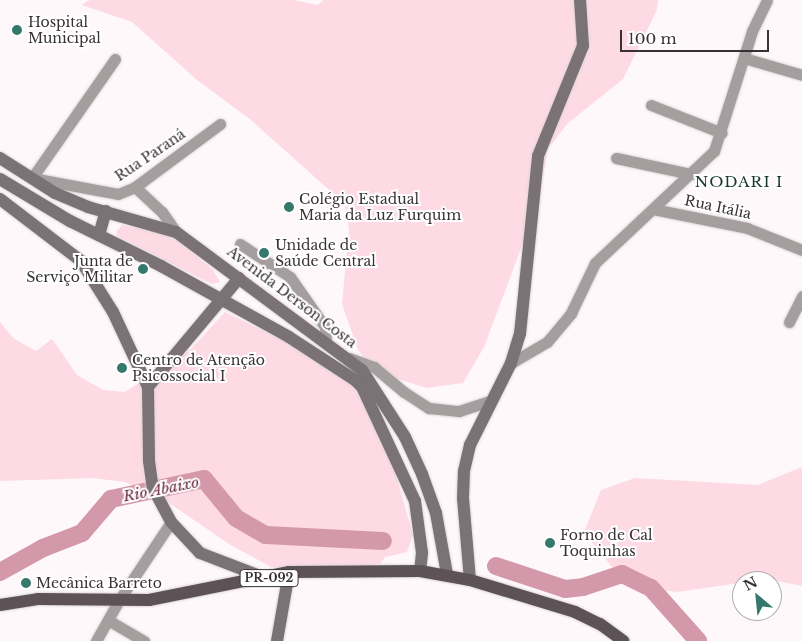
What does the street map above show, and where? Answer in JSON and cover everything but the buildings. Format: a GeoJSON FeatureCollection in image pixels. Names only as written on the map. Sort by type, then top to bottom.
{"type":"FeatureCollection","features":[{"type":"Feature","properties":{"kind":"main road","name":"PR-092"},"geometry":{"type":"LineString","coordinates":[[0,605],[38,599],[149,600],[289,572],[420,571],[447,574],[470,580],[575,612],[600,624],[623,641]]}},
{"type":"Feature","properties":{"kind":"street"},"geometry":{"type":"LineString","coordinates":[[470,580],[463,498],[464,471],[470,445],[490,401],[511,363],[520,334],[538,156],[583,46],[580,0]]}},
{"type":"Feature","properties":{"kind":"street"},"geometry":{"type":"LineString","coordinates":[[511,363],[547,342],[571,313],[595,263],[714,152],[722,133],[727,102],[767,0]]}},
{"type":"Feature","properties":{"kind":"street"},"geometry":{"type":"LineString","coordinates":[[744,58],[802,75]]}},
{"type":"Feature","properties":{"kind":"street"},"geometry":{"type":"LineString","coordinates":[[32,178],[115,59]]}},
{"type":"Feature","properties":{"kind":"street"},"geometry":{"type":"LineString","coordinates":[[651,105],[722,133]]}},
{"type":"Feature","properties":{"kind":"street","name":"Rua Paraná"},"geometry":{"type":"LineString","coordinates":[[32,178],[118,194],[135,187],[220,124]]}},
{"type":"Feature","properties":{"kind":"street","name":"Avenida Derson Costa"},"geometry":{"type":"LineString","coordinates":[[0,158],[55,193],[176,232],[347,357],[370,380],[422,474],[436,512],[447,574]]}},
{"type":"Feature","properties":{"kind":"street"},"geometry":{"type":"LineString","coordinates":[[616,158],[691,174]]}},
{"type":"Feature","properties":{"kind":"street","name":"Avenida Derson Costa"},"geometry":{"type":"LineString","coordinates":[[0,179],[99,235],[222,300],[343,370],[362,387],[415,501],[422,553],[420,571]]}},
{"type":"Feature","properties":{"kind":"street"},"geometry":{"type":"LineString","coordinates":[[135,187],[162,212],[176,232]]}},
{"type":"Feature","properties":{"kind":"street"},"geometry":{"type":"LineString","coordinates":[[0,199],[81,261],[113,312],[148,387],[149,461],[153,488],[171,522],[200,553],[265,578]]}},
{"type":"Feature","properties":{"kind":"street","name":"Rua Itália"},"geometry":{"type":"LineString","coordinates":[[653,209],[747,228],[802,250]]}},
{"type":"Feature","properties":{"kind":"street"},"geometry":{"type":"LineString","coordinates":[[99,235],[106,211]]}},
{"type":"Feature","properties":{"kind":"street"},"geometry":{"type":"LineString","coordinates":[[240,244],[290,277],[325,327],[326,343]]}},
{"type":"Feature","properties":{"kind":"street"},"geometry":{"type":"LineString","coordinates":[[148,387],[239,278]]}},
{"type":"Feature","properties":{"kind":"street"},"geometry":{"type":"LineString","coordinates":[[789,322],[802,296]]}},
{"type":"Feature","properties":{"kind":"street"},"geometry":{"type":"LineString","coordinates":[[347,357],[374,367],[404,392],[429,408],[459,411],[490,401]]}},
{"type":"Feature","properties":{"kind":"street"},"geometry":{"type":"LineString","coordinates":[[96,641],[118,600],[171,522]]}},
{"type":"Feature","properties":{"kind":"street"},"geometry":{"type":"LineString","coordinates":[[277,641],[289,572]]}},
{"type":"Feature","properties":{"kind":"street"},"geometry":{"type":"LineString","coordinates":[[108,620],[144,641]]}},
{"type":"Feature","properties":{"kind":"shaded area"},"geometry":{"type":"Polygon","coordinates":[[[89,0],[294,0],[318,5],[323,0],[658,0],[657,10],[623,79],[567,124],[548,149],[537,206],[484,347],[463,383],[427,388],[378,373],[358,350],[342,304],[349,230],[345,204],[251,120],[197,80],[132,22],[82,5],[89,0]]]}},
{"type":"Feature","properties":{"kind":"shaded area"},"geometry":{"type":"Polygon","coordinates":[[[122,225],[161,233],[178,241],[213,270],[220,282],[212,284],[117,236],[116,232],[122,225]]]}},
{"type":"Feature","properties":{"kind":"shaded area"},"geometry":{"type":"Polygon","coordinates":[[[225,312],[288,343],[352,381],[394,468],[413,535],[407,552],[385,557],[380,564],[333,573],[271,567],[229,544],[156,494],[124,482],[93,478],[0,481],[0,322],[13,338],[36,351],[52,339],[77,375],[103,390],[125,392],[190,350],[225,312]]]}},
{"type":"Feature","properties":{"kind":"shaded area"},"geometry":{"type":"Polygon","coordinates":[[[802,467],[802,586],[782,582],[782,571],[732,571],[732,584],[677,592],[627,586],[584,532],[601,490],[635,478],[758,485],[802,467]]]}},
{"type":"Feature","properties":{"kind":"waterway","name":"Rio Abaixo"},"geometry":{"type":"LineString","coordinates":[[0,572],[43,548],[82,533],[111,499],[204,479],[236,518],[266,535],[383,541]]}},
{"type":"Feature","properties":{"kind":"waterway","name":"Rio Abaixo"},"geometry":{"type":"LineString","coordinates":[[496,566],[565,589],[583,587],[622,574],[651,588],[698,641]]}},
{"type":"Feature","properties":{"kind":"place","name":"Hospital Municipal"},"geometry":{"type":"Point","coordinates":[17,30]}},
{"type":"Feature","properties":{"kind":"place","name":"Colégio Estadual Maria da Luz Furquim"},"geometry":{"type":"Point","coordinates":[289,207]}},
{"type":"Feature","properties":{"kind":"place","name":"Unidade de Saúde Central"},"geometry":{"type":"Point","coordinates":[264,253]}},
{"type":"Feature","properties":{"kind":"place","name":"Junta de Serviço Militar"},"geometry":{"type":"Point","coordinates":[143,269]}},
{"type":"Feature","properties":{"kind":"place","name":"Centro de Atenção Psicossocial I"},"geometry":{"type":"Point","coordinates":[122,368]}},
{"type":"Feature","properties":{"kind":"place","name":"Forno de Cal Toquinhas"},"geometry":{"type":"Point","coordinates":[550,543]}},
{"type":"Feature","properties":{"kind":"place","name":"Mecânica Barreto"},"geometry":{"type":"Point","coordinates":[26,583]}},
{"type":"Feature","properties":{"kind":"district","name":"NODARI I"},"geometry":{"type":"Point","coordinates":[739,182]}}]}
